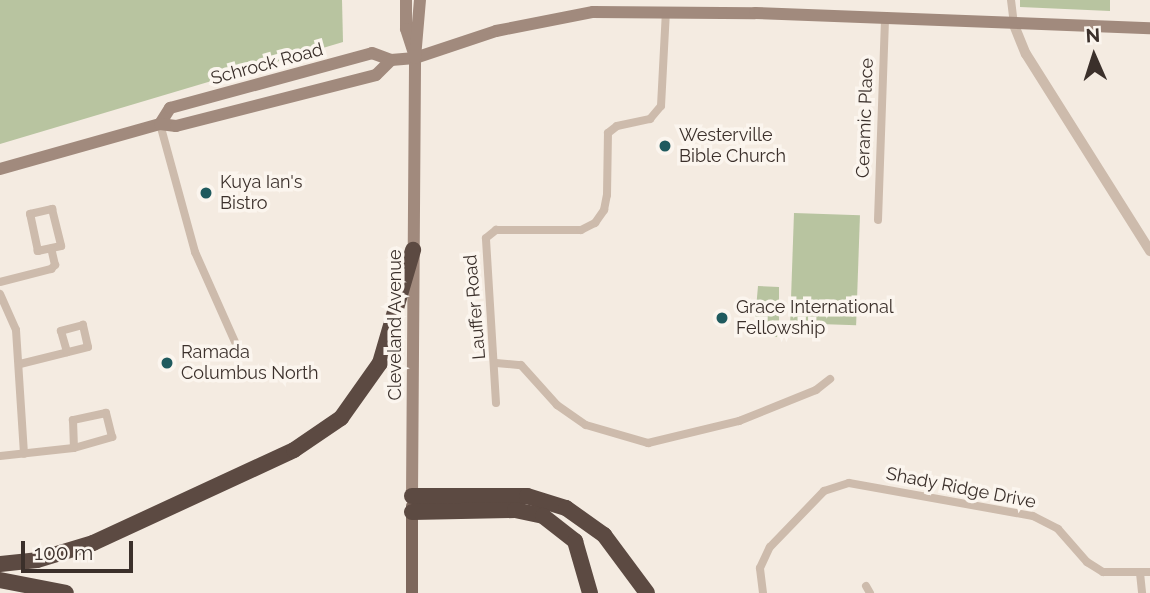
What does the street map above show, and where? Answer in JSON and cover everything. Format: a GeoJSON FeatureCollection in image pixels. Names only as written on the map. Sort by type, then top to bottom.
{"type":"FeatureCollection","features":[{"type":"Feature","properties":{"kind":"highway"},"geometry":{"type":"LineString","coordinates":[[0,564],[64,554],[103,538],[294,450],[341,418],[380,363],[413,250]]}},
{"type":"Feature","properties":{"kind":"highway"},"geometry":{"type":"LineString","coordinates":[[412,504],[502,495],[547,500],[577,514],[604,535],[647,593]]}},
{"type":"Feature","properties":{"kind":"highway"},"geometry":{"type":"LineString","coordinates":[[412,504],[514,510],[543,516],[575,541],[590,593]]}},
{"type":"Feature","properties":{"kind":"highway"},"geometry":{"type":"LineString","coordinates":[[0,580],[66,593]]}},
{"type":"Feature","properties":{"kind":"main road"},"geometry":{"type":"LineString","coordinates":[[406,0],[406,29],[415,58]]}},
{"type":"Feature","properties":{"kind":"main road"},"geometry":{"type":"LineString","coordinates":[[415,58],[420,0]]}},
{"type":"Feature","properties":{"kind":"main road","name":"Schrock Road"},"geometry":{"type":"LineString","coordinates":[[160,124],[170,108],[372,53],[391,60],[415,58],[533,22],[593,12],[885,18],[1150,29]]}},
{"type":"Feature","properties":{"kind":"main road","name":"Cleveland Avenue"},"geometry":{"type":"LineString","coordinates":[[412,593],[415,58]]}},
{"type":"Feature","properties":{"kind":"main road","name":"Schrock Road"},"geometry":{"type":"LineString","coordinates":[[0,169],[160,124],[176,126],[376,75],[391,60]]}},
{"type":"Feature","properties":{"kind":"street"},"geometry":{"type":"LineString","coordinates":[[1011,0],[1014,25],[1026,54],[1150,251]]}},
{"type":"Feature","properties":{"kind":"street","name":"Lauffer Road"},"geometry":{"type":"LineString","coordinates":[[496,403],[496,363],[486,238],[496,230],[580,230],[594,223],[604,210],[607,195],[608,133],[617,126],[650,119],[661,106],[666,12]]}},
{"type":"Feature","properties":{"kind":"street","name":"Ceramic Place"},"geometry":{"type":"LineString","coordinates":[[878,220],[885,18]]}},
{"type":"Feature","properties":{"kind":"street"},"geometry":{"type":"LineString","coordinates":[[160,124],[195,252],[236,344]]}},
{"type":"Feature","properties":{"kind":"street"},"geometry":{"type":"LineString","coordinates":[[51,209],[61,246],[51,248],[38,251],[30,214],[51,209]]}},
{"type":"Feature","properties":{"kind":"street"},"geometry":{"type":"LineString","coordinates":[[0,282],[51,269],[55,265],[51,248]]}},
{"type":"Feature","properties":{"kind":"street"},"geometry":{"type":"LineString","coordinates":[[0,294],[16,330],[24,454]]}},
{"type":"Feature","properties":{"kind":"street"},"geometry":{"type":"LineString","coordinates":[[20,363],[67,352]]}},
{"type":"Feature","properties":{"kind":"street"},"geometry":{"type":"LineString","coordinates":[[496,363],[521,365],[557,405],[586,425],[648,443],[739,421],[816,390],[830,379]]}},
{"type":"Feature","properties":{"kind":"street"},"geometry":{"type":"LineString","coordinates":[[0,456],[74,447],[112,437],[106,412],[73,420],[74,447]]}},
{"type":"Feature","properties":{"kind":"street","name":"Shady Ridge Drive"},"geometry":{"type":"LineString","coordinates":[[763,593],[760,568],[770,547],[824,491],[837,485],[860,484],[1033,516],[1058,530],[1087,562],[1103,572],[1145,573]]}},
{"type":"Feature","properties":{"kind":"street"},"geometry":{"type":"LineString","coordinates":[[1142,593],[1145,573]]}},
{"type":"Feature","properties":{"kind":"green space"},"geometry":{"type":"Polygon","coordinates":[[[0,0],[342,0],[343,42],[0,144],[0,0]]]}},
{"type":"Feature","properties":{"kind":"green space"},"geometry":{"type":"Polygon","coordinates":[[[1020,0],[1110,0],[1110,11],[1020,7],[1020,0]]]}},
{"type":"Feature","properties":{"kind":"green space"},"geometry":{"type":"Polygon","coordinates":[[[794,213],[860,215],[856,325],[790,323],[794,213]]]}},
{"type":"Feature","properties":{"kind":"green space"},"geometry":{"type":"Polygon","coordinates":[[[758,286],[779,287],[779,323],[761,323],[755,320],[758,286]]]}},
{"type":"Feature","properties":{"kind":"green space"},"geometry":{"type":"Polygon","coordinates":[[[761,323],[778,324],[777,337],[760,337],[761,323]]]}},
{"type":"Feature","properties":{"kind":"place","name":"Westerville Bible Church"},"geometry":{"type":"Point","coordinates":[665,146]}},
{"type":"Feature","properties":{"kind":"place","name":"Kuya Ian's Bistro"},"geometry":{"type":"Point","coordinates":[206,193]}},
{"type":"Feature","properties":{"kind":"place","name":"Grace International Fellowship"},"geometry":{"type":"Point","coordinates":[722,318]}},
{"type":"Feature","properties":{"kind":"place","name":"Ramada Columbus North"},"geometry":{"type":"Point","coordinates":[167,363]}}]}
